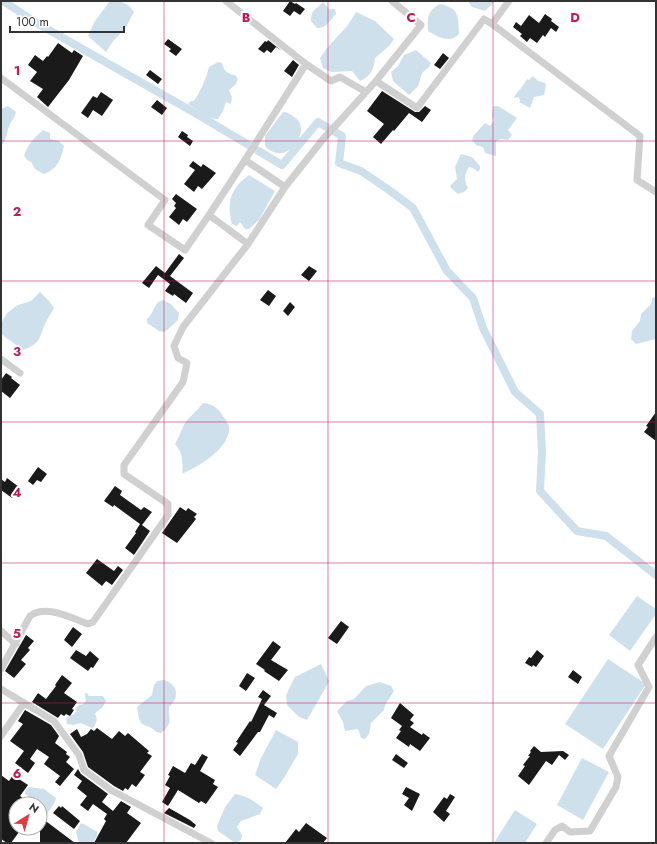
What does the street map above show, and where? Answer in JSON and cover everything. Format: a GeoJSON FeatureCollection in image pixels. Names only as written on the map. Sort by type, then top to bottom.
{"type":"FeatureCollection","features":[{"type":"Feature","properties":{"kind":"street"},"geometry":{"type":"LineString","coordinates":[[226,1],[306,64],[331,81],[340,77],[366,92]]}},
{"type":"Feature","properties":{"kind":"street"},"geometry":{"type":"LineString","coordinates":[[1,669],[30,616],[35,612],[42,611],[63,615],[88,624],[93,622],[168,516],[168,504],[124,474],[124,465],[183,382],[187,363],[178,358],[174,346],[184,327],[248,244],[285,187],[324,138],[376,81],[421,25],[392,1]]}},
{"type":"Feature","properties":{"kind":"street"},"geometry":{"type":"LineString","coordinates":[[492,24],[510,1]]}},
{"type":"Feature","properties":{"kind":"street"},"geometry":{"type":"LineString","coordinates":[[376,81],[417,108],[484,19],[640,136],[637,180],[656,192]]}},
{"type":"Feature","properties":{"kind":"street"},"geometry":{"type":"LineString","coordinates":[[1,78],[165,200],[148,225],[185,250],[245,160],[306,64]]}},
{"type":"Feature","properties":{"kind":"street"},"geometry":{"type":"LineString","coordinates":[[245,160],[285,187]]}},
{"type":"Feature","properties":{"kind":"street"},"geometry":{"type":"LineString","coordinates":[[209,215],[248,244]]}},
{"type":"Feature","properties":{"kind":"street"},"geometry":{"type":"LineString","coordinates":[[1,359],[20,373]]}},
{"type":"Feature","properties":{"kind":"street"},"geometry":{"type":"LineString","coordinates":[[1,631],[16,644]]}},
{"type":"Feature","properties":{"kind":"street"},"geometry":{"type":"LineString","coordinates":[[546,843],[555,830],[562,826],[570,832],[590,831],[616,787],[618,777],[609,756],[648,687],[638,665],[656,637]]}},
{"type":"Feature","properties":{"kind":"street"},"geometry":{"type":"LineString","coordinates":[[1,689],[54,721],[79,755],[84,770],[111,790],[211,843]]}},
{"type":"Feature","properties":{"kind":"street"},"geometry":{"type":"LineString","coordinates":[[1,736],[24,703]]}},
{"type":"Feature","properties":{"kind":"water"},"geometry":{"type":"Polygon","coordinates":[[[110,1],[124,3],[134,12],[125,29],[114,40],[106,52],[88,36],[95,21],[110,1]]]}},
{"type":"Feature","properties":{"kind":"water"},"geometry":{"type":"Polygon","coordinates":[[[468,1],[495,1],[485,11],[472,7],[468,1]]]}},
{"type":"Feature","properties":{"kind":"water"},"geometry":{"type":"Polygon","coordinates":[[[323,2],[329,9],[335,9],[336,14],[326,25],[317,28],[311,21],[312,14],[314,10],[323,2]]]}},
{"type":"Feature","properties":{"kind":"water"},"geometry":{"type":"Polygon","coordinates":[[[440,4],[451,8],[457,14],[459,34],[452,39],[440,37],[428,31],[430,12],[440,4]]]}},
{"type":"Feature","properties":{"kind":"water"},"geometry":{"type":"Polygon","coordinates":[[[356,12],[375,21],[394,39],[390,45],[375,58],[373,69],[364,79],[360,81],[352,71],[331,72],[323,68],[320,58],[348,25],[356,12]]]}},
{"type":"Feature","properties":{"kind":"water"},"geometry":{"type":"Polygon","coordinates":[[[416,50],[431,63],[422,73],[418,86],[409,95],[393,81],[391,72],[398,66],[404,55],[416,50]]]}},
{"type":"Feature","properties":{"kind":"water"},"geometry":{"type":"Polygon","coordinates":[[[218,62],[222,63],[226,72],[235,75],[238,79],[236,84],[229,90],[232,97],[231,104],[226,102],[218,119],[206,116],[188,104],[191,101],[194,101],[197,97],[209,67],[218,62]]]}},
{"type":"Feature","properties":{"kind":"water"},"geometry":{"type":"Polygon","coordinates":[[[533,76],[538,81],[545,83],[546,85],[544,95],[534,97],[530,108],[519,102],[519,97],[514,98],[527,79],[529,80],[533,76]]]}},
{"type":"Feature","properties":{"kind":"water"},"geometry":{"type":"Polygon","coordinates":[[[8,106],[16,112],[9,127],[5,141],[1,146],[1,109],[8,106]]]}},
{"type":"Feature","properties":{"kind":"water"},"geometry":{"type":"Polygon","coordinates":[[[493,106],[498,106],[517,118],[508,130],[512,135],[508,140],[501,139],[496,141],[496,156],[485,153],[483,147],[476,145],[472,140],[474,135],[485,123],[490,126],[494,120],[492,116],[493,106]]]}},
{"type":"Feature","properties":{"kind":"water"},"geometry":{"type":"Polygon","coordinates":[[[283,112],[290,114],[299,122],[301,130],[295,145],[289,150],[282,153],[273,152],[265,146],[265,136],[283,112]]]}},
{"type":"Feature","properties":{"kind":"water"},"geometry":{"type":"Polygon","coordinates":[[[43,130],[50,133],[50,139],[59,141],[64,146],[58,163],[55,167],[44,174],[35,169],[31,162],[24,156],[27,148],[43,130]]]}},
{"type":"Feature","properties":{"kind":"water"},"geometry":{"type":"Polygon","coordinates":[[[461,154],[472,157],[480,166],[480,169],[478,172],[469,167],[465,178],[468,188],[464,192],[458,194],[450,186],[457,179],[455,167],[461,154]]]}},
{"type":"Feature","properties":{"kind":"water"},"geometry":{"type":"Polygon","coordinates":[[[249,175],[275,191],[259,220],[249,229],[245,229],[240,222],[237,226],[232,224],[230,216],[230,202],[234,190],[249,175]]]}},
{"type":"Feature","properties":{"kind":"water"},"geometry":{"type":"Polygon","coordinates":[[[40,292],[54,308],[39,339],[29,348],[23,350],[1,334],[1,323],[7,313],[18,305],[31,301],[40,292]]]}},
{"type":"Feature","properties":{"kind":"water"},"geometry":{"type":"Polygon","coordinates":[[[656,297],[656,339],[636,344],[631,339],[632,331],[640,321],[641,314],[651,304],[652,298],[656,297]]]}},
{"type":"Feature","properties":{"kind":"water"},"geometry":{"type":"Polygon","coordinates":[[[163,300],[171,304],[179,313],[178,320],[165,332],[159,331],[147,323],[147,319],[158,302],[163,300]]]}},
{"type":"Feature","properties":{"kind":"water"},"geometry":{"type":"Polygon","coordinates":[[[203,403],[212,405],[219,411],[228,424],[228,435],[225,442],[212,456],[196,467],[182,474],[182,458],[180,451],[175,444],[185,423],[203,403]]]}},
{"type":"Feature","properties":{"kind":"water"},"geometry":{"type":"Polygon","coordinates":[[[637,596],[656,609],[656,614],[630,651],[609,635],[637,596]]]}},
{"type":"Feature","properties":{"kind":"water"},"geometry":{"type":"Polygon","coordinates":[[[608,659],[646,684],[603,749],[565,724],[608,659]]]}},
{"type":"Feature","properties":{"kind":"water"},"geometry":{"type":"Polygon","coordinates":[[[321,664],[329,681],[307,720],[299,717],[287,705],[286,695],[295,677],[321,664]]]}},
{"type":"Feature","properties":{"kind":"water"},"geometry":{"type":"Polygon","coordinates":[[[164,680],[172,684],[175,688],[176,695],[173,703],[169,707],[170,721],[168,726],[161,733],[156,732],[152,728],[141,723],[137,707],[152,695],[154,685],[157,681],[164,680]]]}},
{"type":"Feature","properties":{"kind":"water"},"geometry":{"type":"Polygon","coordinates":[[[380,682],[391,686],[394,691],[385,705],[384,710],[371,723],[369,734],[365,739],[361,738],[358,729],[345,731],[343,722],[337,711],[347,701],[354,699],[366,686],[380,682]]]}},
{"type":"Feature","properties":{"kind":"water"},"geometry":{"type":"Polygon","coordinates":[[[85,693],[89,696],[103,696],[106,701],[102,708],[95,713],[97,720],[94,727],[92,728],[81,723],[73,725],[67,724],[66,718],[77,711],[75,709],[79,705],[84,704],[86,700],[85,693]]]}},
{"type":"Feature","properties":{"kind":"water"},"geometry":{"type":"Polygon","coordinates":[[[276,730],[298,742],[298,754],[276,789],[255,775],[261,758],[276,730]]]}},
{"type":"Feature","properties":{"kind":"water"},"geometry":{"type":"Polygon","coordinates":[[[582,758],[609,772],[583,820],[557,805],[582,758]]]}},
{"type":"Feature","properties":{"kind":"water"},"geometry":{"type":"Polygon","coordinates":[[[29,787],[44,789],[56,798],[55,802],[48,812],[48,796],[28,796],[25,794],[25,791],[29,787]]]}},
{"type":"Feature","properties":{"kind":"water"},"geometry":{"type":"Polygon","coordinates":[[[235,794],[250,799],[263,808],[260,814],[241,821],[237,827],[242,835],[241,840],[235,843],[218,831],[217,826],[225,807],[235,794]]]}},
{"type":"Feature","properties":{"kind":"water"},"geometry":{"type":"Polygon","coordinates":[[[515,810],[537,824],[525,843],[494,843],[515,810]]]}},
{"type":"Feature","properties":{"kind":"water"},"geometry":{"type":"Polygon","coordinates":[[[81,823],[97,831],[97,836],[93,843],[79,843],[76,832],[81,823]]]}},
{"type":"Feature","properties":{"kind":"building"},"geometry":{"type":"Polygon","coordinates":[[[290,1],[305,9],[300,15],[294,11],[290,16],[283,11],[290,1]]]}},
{"type":"Feature","properties":{"kind":"building"},"geometry":{"type":"Polygon","coordinates":[[[545,14],[559,27],[556,32],[551,28],[545,37],[543,35],[537,43],[530,38],[527,42],[520,36],[522,34],[513,27],[516,22],[521,26],[529,15],[539,23],[545,14]]]}},
{"type":"Feature","properties":{"kind":"building"},"geometry":{"type":"Polygon","coordinates":[[[168,39],[182,49],[176,56],[169,51],[171,49],[164,44],[168,39]]]}},
{"type":"Feature","properties":{"kind":"building"},"geometry":{"type":"Polygon","coordinates":[[[268,40],[282,51],[276,47],[271,53],[267,50],[264,53],[258,49],[265,41],[267,42],[268,40]]]}},
{"type":"Feature","properties":{"kind":"building"},"geometry":{"type":"Polygon","coordinates":[[[58,43],[72,53],[74,50],[83,56],[69,80],[48,107],[37,97],[43,89],[30,81],[37,72],[28,65],[35,55],[43,61],[47,56],[48,57],[58,43]]]}},
{"type":"Feature","properties":{"kind":"building"},"geometry":{"type":"Polygon","coordinates":[[[443,53],[449,58],[440,69],[434,65],[443,53]]]}},
{"type":"Feature","properties":{"kind":"building"},"geometry":{"type":"Polygon","coordinates":[[[293,60],[299,65],[292,77],[284,71],[293,60]]]}},
{"type":"Feature","properties":{"kind":"building"},"geometry":{"type":"Polygon","coordinates":[[[150,70],[162,79],[158,84],[146,75],[150,70]]]}},
{"type":"Feature","properties":{"kind":"building"},"geometry":{"type":"Polygon","coordinates":[[[382,91],[415,112],[419,112],[425,106],[431,110],[422,122],[409,113],[381,144],[373,137],[384,124],[367,111],[382,91]]]}},
{"type":"Feature","properties":{"kind":"building"},"geometry":{"type":"Polygon","coordinates":[[[101,92],[113,100],[102,116],[93,110],[88,118],[81,113],[93,96],[97,98],[101,92]]]}},
{"type":"Feature","properties":{"kind":"building"},"geometry":{"type":"Polygon","coordinates":[[[157,100],[167,108],[162,115],[151,107],[157,100]]]}},
{"type":"Feature","properties":{"kind":"building"},"geometry":{"type":"Polygon","coordinates":[[[182,131],[193,141],[190,146],[178,137],[182,131]]]}},
{"type":"Feature","properties":{"kind":"building"},"geometry":{"type":"Polygon","coordinates":[[[193,161],[201,167],[203,164],[216,173],[202,189],[198,186],[194,192],[184,184],[195,170],[189,166],[193,161]]]}},
{"type":"Feature","properties":{"kind":"building"},"geometry":{"type":"Polygon","coordinates":[[[176,194],[197,209],[187,222],[183,219],[179,225],[169,217],[176,208],[174,206],[176,203],[172,199],[176,194]]]}},
{"type":"Feature","properties":{"kind":"building"},"geometry":{"type":"Polygon","coordinates":[[[179,254],[184,258],[170,276],[193,293],[186,303],[174,294],[173,296],[165,291],[170,284],[158,275],[149,288],[142,283],[156,266],[165,273],[179,254]]]}},
{"type":"Feature","properties":{"kind":"building"},"geometry":{"type":"Polygon","coordinates":[[[309,266],[317,271],[309,281],[301,275],[309,266]]]}},
{"type":"Feature","properties":{"kind":"building"},"geometry":{"type":"Polygon","coordinates":[[[268,290],[276,296],[269,306],[260,300],[268,290]]]}},
{"type":"Feature","properties":{"kind":"building"},"geometry":{"type":"Polygon","coordinates":[[[290,302],[295,307],[288,316],[283,311],[290,302]]]}},
{"type":"Feature","properties":{"kind":"building"},"geometry":{"type":"Polygon","coordinates":[[[6,373],[20,385],[10,398],[1,391],[1,380],[6,373]]]}},
{"type":"Feature","properties":{"kind":"building"},"geometry":{"type":"Polygon","coordinates":[[[656,412],[656,441],[644,432],[648,427],[646,426],[656,412]]]}},
{"type":"Feature","properties":{"kind":"building"},"geometry":{"type":"Polygon","coordinates":[[[38,467],[47,474],[41,482],[37,480],[33,485],[28,481],[38,467]]]}},
{"type":"Feature","properties":{"kind":"building"},"geometry":{"type":"Polygon","coordinates":[[[7,478],[19,487],[12,498],[1,490],[1,479],[5,482],[7,478]]]}},
{"type":"Feature","properties":{"kind":"building"},"geometry":{"type":"Polygon","coordinates":[[[115,486],[122,491],[120,495],[141,510],[144,507],[152,512],[142,525],[150,531],[134,555],[125,548],[136,533],[135,532],[140,524],[114,505],[113,507],[104,501],[115,486]]]}},
{"type":"Feature","properties":{"kind":"building"},"geometry":{"type":"Polygon","coordinates":[[[180,507],[186,511],[188,508],[197,514],[194,517],[196,519],[177,543],[162,533],[180,507]]]}},
{"type":"Feature","properties":{"kind":"building"},"geometry":{"type":"Polygon","coordinates":[[[97,559],[114,571],[118,566],[123,570],[112,585],[106,581],[102,586],[86,573],[97,559]]]}},
{"type":"Feature","properties":{"kind":"building"},"geometry":{"type":"Polygon","coordinates":[[[341,621],[349,627],[337,644],[328,638],[341,621]]]}},
{"type":"Feature","properties":{"kind":"building"},"geometry":{"type":"Polygon","coordinates":[[[73,627],[82,634],[72,647],[64,640],[73,627]]]}},
{"type":"Feature","properties":{"kind":"building"},"geometry":{"type":"Polygon","coordinates":[[[26,635],[34,641],[28,648],[30,650],[21,660],[26,664],[14,678],[5,671],[26,635]]]}},
{"type":"Feature","properties":{"kind":"building"},"geometry":{"type":"Polygon","coordinates":[[[273,641],[281,647],[271,660],[288,670],[279,681],[256,664],[273,641]]]}},
{"type":"Feature","properties":{"kind":"building"},"geometry":{"type":"Polygon","coordinates":[[[76,650],[86,656],[90,651],[99,659],[93,668],[91,667],[88,671],[70,658],[76,650]]]}},
{"type":"Feature","properties":{"kind":"building"},"geometry":{"type":"Polygon","coordinates":[[[537,650],[544,656],[536,667],[533,665],[532,667],[525,663],[537,650]]]}},
{"type":"Feature","properties":{"kind":"building"},"geometry":{"type":"Polygon","coordinates":[[[573,670],[582,677],[578,684],[568,677],[573,670]]]}},
{"type":"Feature","properties":{"kind":"building"},"geometry":{"type":"Polygon","coordinates":[[[247,673],[255,678],[246,691],[239,686],[247,673]]]}},
{"type":"Feature","properties":{"kind":"building"},"geometry":{"type":"Polygon","coordinates":[[[62,675],[72,683],[64,693],[77,702],[72,709],[74,710],[70,716],[66,714],[64,716],[61,714],[58,718],[32,702],[38,693],[46,699],[62,675]]]}},
{"type":"Feature","properties":{"kind":"building"},"geometry":{"type":"Polygon","coordinates":[[[263,690],[271,696],[264,705],[277,713],[274,718],[269,715],[260,732],[258,732],[240,756],[233,750],[238,743],[236,742],[250,721],[251,722],[256,712],[262,699],[258,697],[263,690]]]}},
{"type":"Feature","properties":{"kind":"building"},"geometry":{"type":"Polygon","coordinates":[[[400,703],[414,715],[410,720],[414,723],[410,727],[422,735],[423,733],[430,738],[420,751],[410,744],[409,747],[396,738],[401,731],[399,730],[402,726],[391,718],[400,703]]]}},
{"type":"Feature","properties":{"kind":"building"},"geometry":{"type":"Polygon","coordinates":[[[25,710],[51,725],[59,736],[55,743],[67,752],[66,754],[70,757],[66,762],[74,769],[60,786],[55,782],[60,776],[44,764],[49,757],[37,749],[30,759],[35,763],[28,773],[15,763],[24,751],[10,741],[23,724],[18,721],[25,710]]]}},
{"type":"Feature","properties":{"kind":"building"},"geometry":{"type":"Polygon","coordinates":[[[97,728],[112,739],[119,731],[125,736],[128,733],[149,751],[147,753],[152,756],[140,772],[145,775],[136,787],[132,784],[128,790],[125,788],[123,791],[88,767],[83,752],[70,734],[77,729],[81,737],[87,734],[91,729],[94,731],[97,728]]]}},
{"type":"Feature","properties":{"kind":"building"},"geometry":{"type":"Polygon","coordinates":[[[534,746],[541,752],[563,751],[569,755],[565,760],[559,755],[552,765],[546,761],[529,785],[518,776],[525,766],[523,765],[530,756],[528,756],[534,746]]]}},
{"type":"Feature","properties":{"kind":"building"},"geometry":{"type":"Polygon","coordinates":[[[202,754],[208,757],[200,771],[215,780],[213,784],[218,787],[206,804],[201,801],[199,803],[178,790],[168,806],[162,802],[170,788],[165,785],[173,766],[185,773],[191,763],[195,765],[202,754]]]}},
{"type":"Feature","properties":{"kind":"building"},"geometry":{"type":"Polygon","coordinates":[[[396,754],[408,763],[404,768],[392,760],[396,754]]]}},
{"type":"Feature","properties":{"kind":"building"},"geometry":{"type":"Polygon","coordinates":[[[78,769],[81,774],[108,794],[102,802],[113,811],[121,801],[131,807],[127,813],[141,823],[126,843],[94,843],[106,821],[104,819],[107,814],[93,804],[88,811],[80,805],[87,796],[77,788],[82,781],[74,775],[78,769]]]}},
{"type":"Feature","properties":{"kind":"building"},"geometry":{"type":"Polygon","coordinates":[[[1,775],[9,781],[13,775],[28,785],[20,796],[8,796],[8,836],[16,836],[11,843],[7,843],[1,839],[1,775]]]}},
{"type":"Feature","properties":{"kind":"building"},"geometry":{"type":"Polygon","coordinates":[[[406,787],[420,794],[412,811],[404,805],[409,798],[402,794],[406,787]]]}},
{"type":"Feature","properties":{"kind":"building"},"geometry":{"type":"Polygon","coordinates":[[[450,794],[455,797],[446,811],[450,814],[444,822],[433,812],[444,797],[447,799],[450,794]]]}},
{"type":"Feature","properties":{"kind":"building"},"geometry":{"type":"Polygon","coordinates":[[[59,806],[61,808],[62,806],[80,821],[74,829],[53,813],[59,806]]]}},
{"type":"Feature","properties":{"kind":"building"},"geometry":{"type":"Polygon","coordinates":[[[169,808],[190,820],[196,825],[194,828],[164,813],[169,808]]]}},
{"type":"Feature","properties":{"kind":"building"},"geometry":{"type":"Polygon","coordinates":[[[48,823],[75,843],[40,843],[40,836],[48,836],[48,823]]]}},
{"type":"Feature","properties":{"kind":"building"},"geometry":{"type":"Polygon","coordinates":[[[306,823],[327,838],[323,843],[285,843],[296,829],[299,832],[306,823]]]}},
{"type":"Feature","properties":{"kind":"waterway"},"geometry":{"type":"LineString","coordinates":[[3,1],[35,22],[195,113],[282,165],[318,122],[342,136],[339,163],[361,171],[413,208],[447,271],[473,298],[483,328],[515,392],[540,414],[542,452],[540,491],[577,531],[606,536],[656,575]]}}]}
